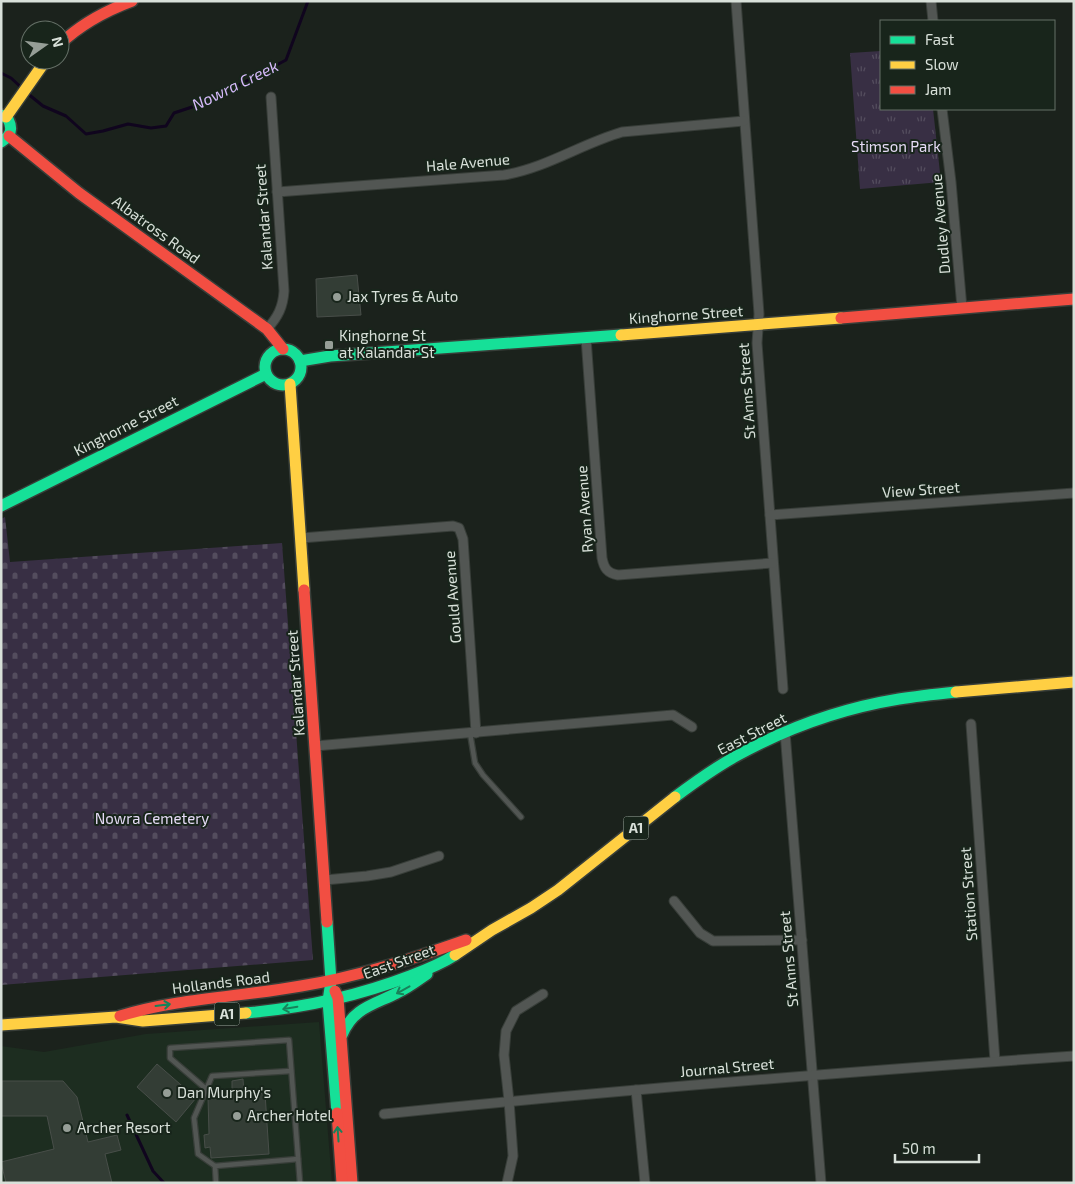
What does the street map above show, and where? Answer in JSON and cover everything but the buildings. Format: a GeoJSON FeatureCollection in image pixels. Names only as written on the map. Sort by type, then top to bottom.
{"type":"FeatureCollection","features":[{"type":"Feature","properties":{"kind":"main road"},"geometry":{"type":"LineString","coordinates":[[70,34],[93,17],[132,1]]}},
{"type":"Feature","properties":{"kind":"main road"},"geometry":{"type":"LineString","coordinates":[[5,139],[11,126],[3,116],[38,70]]}},
{"type":"Feature","properties":{"kind":"main road","name":"Albatross Road"},"geometry":{"type":"LineString","coordinates":[[5,139],[267,329],[283,349]]}},
{"type":"Feature","properties":{"kind":"main road","name":"Kinghorne Street"},"geometry":{"type":"LineString","coordinates":[[300,361],[330,356],[758,325],[1074,299]]}},
{"type":"Feature","properties":{"kind":"main road"},"geometry":{"type":"LineString","coordinates":[[278,349],[283,349],[294,352],[300,361],[301,367],[299,377],[290,384],[279,385],[273,383],[266,374],[265,364],[269,354],[278,349]]}},
{"type":"Feature","properties":{"kind":"main road","name":"Kinghorne Street"},"geometry":{"type":"LineString","coordinates":[[1,506],[266,374]]}},
{"type":"Feature","properties":{"kind":"main road","name":"Kalandar Street"},"geometry":{"type":"LineString","coordinates":[[290,384],[333,999],[342,1183]]}},
{"type":"Feature","properties":{"kind":"main road","name":"East Street"},"geometry":{"type":"LineString","coordinates":[[333,999],[387,985],[443,963],[492,930],[558,890],[700,779],[738,755],[785,732],[836,714],[898,699],[961,691],[1074,682]]}},
{"type":"Feature","properties":{"kind":"main road","name":"East Street"},"geometry":{"type":"LineString","coordinates":[[331,981],[435,951],[492,930]]}},
{"type":"Feature","properties":{"kind":"main road"},"geometry":{"type":"LineString","coordinates":[[341,1038],[346,1024],[354,1014],[404,990],[443,963]]}},
{"type":"Feature","properties":{"kind":"main road","name":"Hollands Road"},"geometry":{"type":"LineString","coordinates":[[116,1017],[142,1008],[277,991],[331,981]]}},
{"type":"Feature","properties":{"kind":"main road","name":"Kalandar Street"},"geometry":{"type":"LineString","coordinates":[[333,999],[341,1038],[352,1183]]}},
{"type":"Feature","properties":{"kind":"main road","name":"Hollands Road"},"geometry":{"type":"LineString","coordinates":[[1,1025],[116,1017],[143,1021],[279,1010],[333,999]]}},
{"type":"Feature","properties":{"kind":"street","name":"St Anns Street"},"geometry":{"type":"LineString","coordinates":[[736,1],[759,314],[757,336],[783,690]]}},
{"type":"Feature","properties":{"kind":"street"},"geometry":{"type":"LineString","coordinates":[[931,1],[933,20]]}},
{"type":"Feature","properties":{"kind":"street","name":"Kalandar Street"},"geometry":{"type":"LineString","coordinates":[[267,329],[280,313],[283,303],[271,97]]}},
{"type":"Feature","properties":{"kind":"street","name":"Dudley Avenue"},"geometry":{"type":"LineString","coordinates":[[942,110],[951,182],[962,308]]}},
{"type":"Feature","properties":{"kind":"street","name":"Hale Avenue"},"geometry":{"type":"LineString","coordinates":[[277,192],[504,175],[539,166],[576,149],[622,132],[744,121]]}},
{"type":"Feature","properties":{"kind":"street","name":"Ryan Avenue"},"geometry":{"type":"LineString","coordinates":[[586,338],[601,549],[604,567],[608,572],[618,575],[773,563]]}},
{"type":"Feature","properties":{"kind":"street","name":"View Street"},"geometry":{"type":"LineString","coordinates":[[770,515],[1074,493]]}},
{"type":"Feature","properties":{"kind":"street","name":"Gould Avenue"},"geometry":{"type":"LineString","coordinates":[[301,538],[453,526],[459,528],[463,539],[473,733]]}},
{"type":"Feature","properties":{"kind":"street"},"geometry":{"type":"LineString","coordinates":[[315,746],[673,715],[692,727]]}},
{"type":"Feature","properties":{"kind":"street","name":"Station Street"},"geometry":{"type":"LineString","coordinates":[[971,724],[995,1061]]}},
{"type":"Feature","properties":{"kind":"street","name":"St Anns Street"},"geometry":{"type":"LineString","coordinates":[[785,732],[821,1183]]}},
{"type":"Feature","properties":{"kind":"street"},"geometry":{"type":"LineString","coordinates":[[325,880],[391,872],[439,856]]}},
{"type":"Feature","properties":{"kind":"street"},"geometry":{"type":"LineString","coordinates":[[674,901],[700,933],[713,942],[802,940]]}},
{"type":"Feature","properties":{"kind":"street"},"geometry":{"type":"LineString","coordinates":[[508,1183],[513,1156],[504,1055],[506,1030],[516,1011],[543,994]]}},
{"type":"Feature","properties":{"kind":"street","name":"Journal Street"},"geometry":{"type":"LineString","coordinates":[[384,1114],[812,1074],[1074,1056]]}},
{"type":"Feature","properties":{"kind":"street"},"geometry":{"type":"LineString","coordinates":[[636,1090],[645,1183]]}},
{"type":"Feature","properties":{"kind":"lane"},"geometry":{"type":"LineString","coordinates":[[473,733],[475,763],[483,776],[521,817]]}},
{"type":"Feature","properties":{"kind":"lane"},"geometry":{"type":"LineString","coordinates":[[205,1088],[170,1058],[170,1048],[289,1040],[300,1183]]}},
{"type":"Feature","properties":{"kind":"lane"},"geometry":{"type":"LineString","coordinates":[[292,1071],[212,1076],[205,1088],[194,1118],[198,1154],[215,1166],[298,1159]]}},
{"type":"Feature","properties":{"kind":"lane"},"geometry":{"type":"LineString","coordinates":[[215,1166],[216,1183]]}},
{"type":"Feature","properties":{"kind":"shaded area"},"geometry":{"type":"Polygon","coordinates":[[[319,1022],[332,1183],[1,1183],[1,1046],[44,1052],[146,1034],[319,1022]]]}},
{"type":"Feature","properties":{"kind":"green space","name":"Stimson Park"},"geometry":{"type":"Polygon","coordinates":[[[880,51],[880,110],[933,110],[941,182],[860,189],[850,53],[880,51]]]}},
{"type":"Feature","properties":{"kind":"green space","name":"Nowra Cemetery"},"geometry":{"type":"Polygon","coordinates":[[[5,517],[10,562],[282,543],[313,960],[1,985],[1,519],[5,517]]]}},
{"type":"Feature","properties":{"kind":"waterway","name":"Nowra Creek"},"geometry":{"type":"LineString","coordinates":[[27,93],[43,106],[66,116],[86,134],[128,124],[151,128],[166,126],[174,113],[207,102],[286,60],[308,1]]}},
{"type":"Feature","properties":{"kind":"waterway","name":"Nowra Creek"},"geometry":{"type":"LineString","coordinates":[[1,73],[11,78],[23,89]]}},
{"type":"Feature","properties":{"kind":"waterway"},"geometry":{"type":"LineString","coordinates":[[127,1115],[153,1171],[164,1183]]}},
{"type":"Feature","properties":{"kind":"traffic: fast"},"geometry":{"type":"LineString","coordinates":[[1,115],[8,119],[11,129],[9,135],[1,142]]}},
{"type":"Feature","properties":{"kind":"traffic: fast"},"geometry":{"type":"LineString","coordinates":[[300,361],[330,356],[621,335]]}},
{"type":"Feature","properties":{"kind":"traffic: fast"},"geometry":{"type":"LineString","coordinates":[[283,349],[290,350],[296,354],[300,360],[301,367],[300,374],[296,380],[290,384],[283,385],[276,384],[270,380],[266,374],[265,367],[266,360],[270,354],[276,350],[283,349]]}},
{"type":"Feature","properties":{"kind":"traffic: fast"},"geometry":{"type":"LineString","coordinates":[[1,506],[266,374]]}},
{"type":"Feature","properties":{"kind":"traffic: fast"},"geometry":{"type":"LineString","coordinates":[[675,797],[706,775],[757,745],[816,720],[878,703],[956,692]]}},
{"type":"Feature","properties":{"kind":"traffic: fast"},"geometry":{"type":"LineString","coordinates":[[327,922],[331,981],[328,1001],[337,1113]]}},
{"type":"Feature","properties":{"kind":"traffic: fast"},"geometry":{"type":"LineString","coordinates":[[246,1013],[288,1008],[370,990],[416,974],[455,955]]}},
{"type":"Feature","properties":{"kind":"traffic: fast"},"geometry":{"type":"LineString","coordinates":[[342,1035],[358,1013],[372,1004],[405,989],[427,974]]}},
{"type":"Feature","properties":{"kind":"traffic: slow"},"geometry":{"type":"LineString","coordinates":[[6,117],[39,70]]}},
{"type":"Feature","properties":{"kind":"traffic: slow"},"geometry":{"type":"LineString","coordinates":[[621,335],[841,318]]}},
{"type":"Feature","properties":{"kind":"traffic: slow"},"geometry":{"type":"LineString","coordinates":[[290,384],[304,590]]}},
{"type":"Feature","properties":{"kind":"traffic: slow"},"geometry":{"type":"LineString","coordinates":[[956,692],[1074,682]]}},
{"type":"Feature","properties":{"kind":"traffic: slow"},"geometry":{"type":"LineString","coordinates":[[455,955],[558,890],[675,797]]}},
{"type":"Feature","properties":{"kind":"traffic: slow"},"geometry":{"type":"LineString","coordinates":[[1,1025],[116,1017],[143,1021],[246,1013]]}},
{"type":"Feature","properties":{"kind":"traffic: jam"},"geometry":{"type":"LineString","coordinates":[[70,35],[112,9],[132,1]]}},
{"type":"Feature","properties":{"kind":"traffic: jam"},"geometry":{"type":"LineString","coordinates":[[9,136],[79,193],[267,329],[283,349]]}},
{"type":"Feature","properties":{"kind":"traffic: jam"},"geometry":{"type":"LineString","coordinates":[[841,318],[1074,299]]}},
{"type":"Feature","properties":{"kind":"traffic: jam"},"geometry":{"type":"LineString","coordinates":[[304,590],[327,922]]}},
{"type":"Feature","properties":{"kind":"traffic: jam"},"geometry":{"type":"LineString","coordinates":[[120,1016],[165,1005],[278,990],[343,978],[405,961],[466,940]]}},
{"type":"Feature","properties":{"kind":"traffic: jam"},"geometry":{"type":"LineString","coordinates":[[335,991],[338,998],[352,1183]]}},
{"type":"Feature","properties":{"kind":"traffic: jam"},"geometry":{"type":"LineString","coordinates":[[337,1113],[342,1183]]}},
{"type":"Feature","properties":{"kind":"place","name":"Jax Tyres & Auto"},"geometry":{"type":"Point","coordinates":[337,297]}},
{"type":"Feature","properties":{"kind":"place","name":"Kinghorne St at Kalandar St"},"geometry":{"type":"Point","coordinates":[329,345]}},
{"type":"Feature","properties":{"kind":"place","name":"Dan Murphy's"},"geometry":{"type":"Point","coordinates":[167,1093]}},
{"type":"Feature","properties":{"kind":"place","name":"Archer Hotel"},"geometry":{"type":"Point","coordinates":[237,1116]}},
{"type":"Feature","properties":{"kind":"place","name":"Archer Resort"},"geometry":{"type":"Point","coordinates":[67,1128]}}]}
